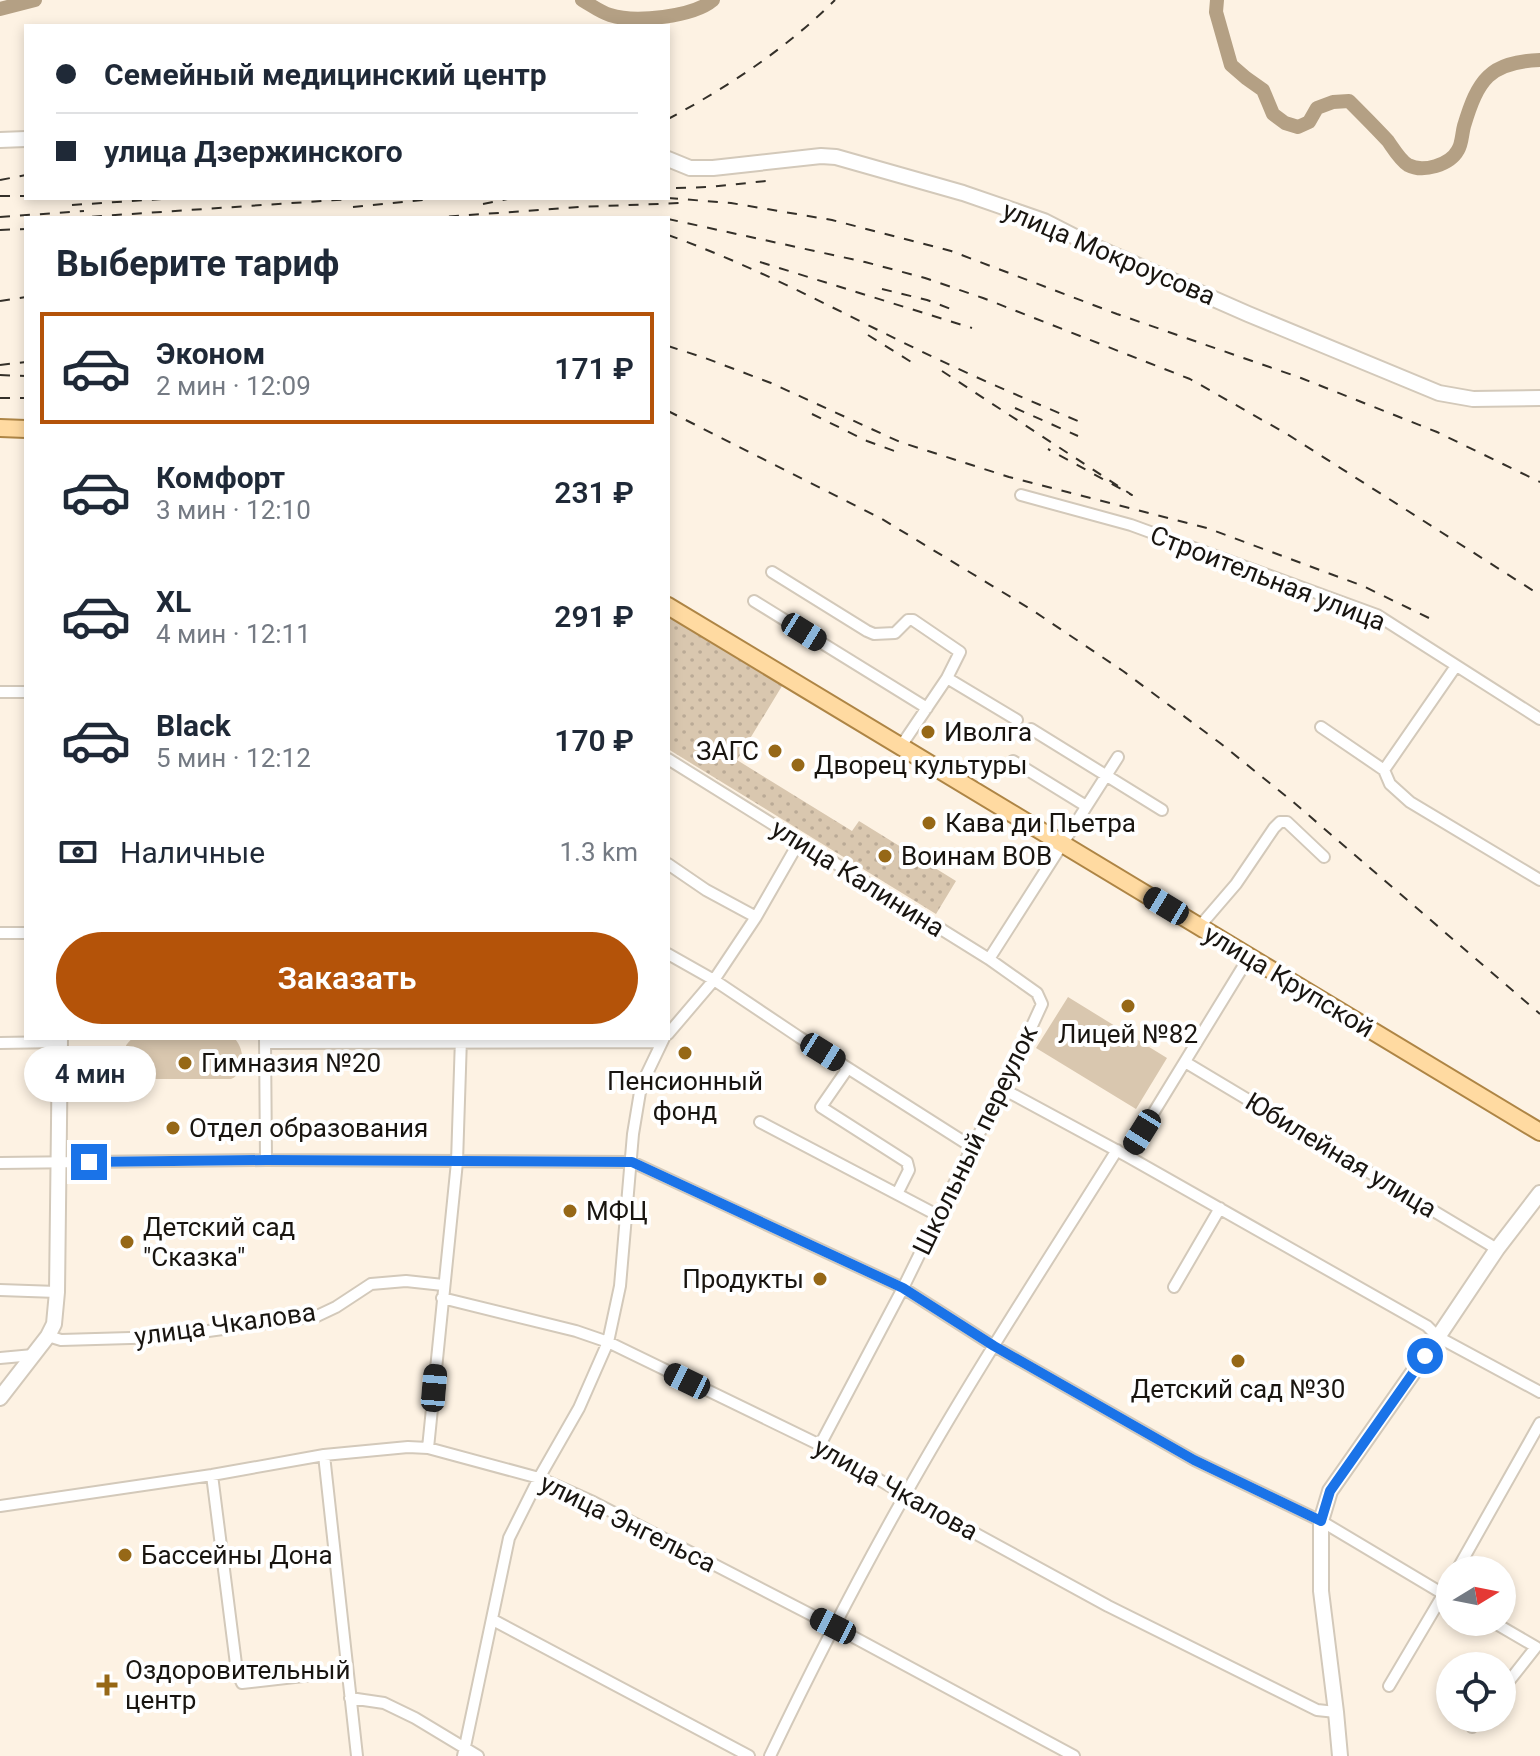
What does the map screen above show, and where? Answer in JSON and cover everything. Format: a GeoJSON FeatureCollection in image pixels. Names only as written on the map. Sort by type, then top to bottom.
{"type":"FeatureCollection","features":[{"type":"Feature","properties":{"kind":"main road"},"geometry":{"type":"LineString","coordinates":[[0,428],[24,429]]}},
{"type":"Feature","properties":{"kind":"main road","name":"улица Крупской"},"geometry":{"type":"LineString","coordinates":[[670,607],[1540,1132]]}},
{"type":"Feature","properties":{"kind":"street"},"geometry":{"type":"LineString","coordinates":[[0,140],[24,139]]}},
{"type":"Feature","properties":{"kind":"street","name":"улица Мокроусова"},"geometry":{"type":"LineString","coordinates":[[670,160],[690,168],[713,168],[806,157],[836,157],[963,193],[1044,221],[1191,289],[1439,393],[1473,399],[1540,398]]}},
{"type":"Feature","properties":{"kind":"street","name":"Строительная улица"},"geometry":{"type":"LineString","coordinates":[[1021,495],[1131,525],[1354,605],[1377,615],[1540,719]]}},
{"type":"Feature","properties":{"kind":"street"},"geometry":{"type":"LineString","coordinates":[[772,572],[874,634],[895,633],[908,620],[913,620],[960,652],[947,678],[901,746]]}},
{"type":"Feature","properties":{"kind":"street"},"geometry":{"type":"LineString","coordinates":[[754,601],[927,708]]}},
{"type":"Feature","properties":{"kind":"street"},"geometry":{"type":"LineString","coordinates":[[1384,770],[1456,666]]}},
{"type":"Feature","properties":{"kind":"street"},"geometry":{"type":"LineString","coordinates":[[947,678],[1017,720]]}},
{"type":"Feature","properties":{"kind":"street"},"geometry":{"type":"LineString","coordinates":[[0,692],[24,692]]}},
{"type":"Feature","properties":{"kind":"street"},"geometry":{"type":"LineString","coordinates":[[1321,727],[1384,770],[1390,784],[1410,802],[1540,880]]}},
{"type":"Feature","properties":{"kind":"street"},"geometry":{"type":"LineString","coordinates":[[1031,729],[1162,810]]}},
{"type":"Feature","properties":{"kind":"street"},"geometry":{"type":"LineString","coordinates":[[989,959],[1118,757]]}},
{"type":"Feature","properties":{"kind":"street","name":"улица Калинина"},"geometry":{"type":"LineString","coordinates":[[670,760],[989,959],[1037,993],[1042,1004]]}},
{"type":"Feature","properties":{"kind":"street"},"geometry":{"type":"LineString","coordinates":[[1013,761],[1086,806]]}},
{"type":"Feature","properties":{"kind":"street"},"geometry":{"type":"LineString","coordinates":[[1199,927],[1236,884],[1280,822],[1287,822],[1324,857]]}},
{"type":"Feature","properties":{"kind":"street"},"geometry":{"type":"LineString","coordinates":[[670,1032],[714,980],[756,917],[799,842]]}},
{"type":"Feature","properties":{"kind":"street"},"geometry":{"type":"LineString","coordinates":[[670,865],[706,890],[756,917]]}},
{"type":"Feature","properties":{"kind":"street"},"geometry":{"type":"LineString","coordinates":[[0,933],[24,933]]}},
{"type":"Feature","properties":{"kind":"street"},"geometry":{"type":"LineString","coordinates":[[670,955],[714,980],[972,1147]]}},
{"type":"Feature","properties":{"kind":"street"},"geometry":{"type":"LineString","coordinates":[[770,1756],[833,1626],[905,1495],[994,1346],[1185,1062],[1249,957]]}},
{"type":"Feature","properties":{"kind":"street","name":"Школьный переулок"},"geometry":{"type":"LineString","coordinates":[[820,1445],[903,1288],[1042,1004]]}},
{"type":"Feature","properties":{"kind":"street"},"geometry":{"type":"LineString","coordinates":[[0,1043],[60,1040],[54,1324],[0,1398]]}},
{"type":"Feature","properties":{"kind":"street"},"geometry":{"type":"LineString","coordinates":[[266,1160],[266,1040],[460,1040],[457,1162],[428,1448]]}},
{"type":"Feature","properties":{"kind":"street"},"geometry":{"type":"LineString","coordinates":[[464,1752],[509,1538],[579,1408],[608,1342],[620,1286],[633,1134],[641,1086],[664,1040]]}},
{"type":"Feature","properties":{"kind":"street","name":"Юбилейная улица"},"geometry":{"type":"LineString","coordinates":[[1185,1062],[1497,1249]]}},
{"type":"Feature","properties":{"kind":"street"},"geometry":{"type":"LineString","coordinates":[[848,1068],[821,1107],[907,1162],[909,1170],[897,1194]]}},
{"type":"Feature","properties":{"kind":"street"},"geometry":{"type":"LineString","coordinates":[[1003,1089],[1220,1208],[1427,1326],[1438,1337],[1540,1392]]}},
{"type":"Feature","properties":{"kind":"street"},"geometry":{"type":"LineString","coordinates":[[760,1122],[937,1215]]}},
{"type":"Feature","properties":{"kind":"street"},"geometry":{"type":"LineString","coordinates":[[0,1163],[266,1160],[632,1162],[903,1288],[994,1346],[1194,1460],[1321,1521],[1436,1589]]}},
{"type":"Feature","properties":{"kind":"street"},"geometry":{"type":"LineString","coordinates":[[1340,1756],[1321,1591],[1321,1521],[1330,1491],[1497,1249],[1538,1200]]}},
{"type":"Feature","properties":{"kind":"street"},"geometry":{"type":"LineString","coordinates":[[1174,1287],[1220,1208]]}},
{"type":"Feature","properties":{"kind":"street","name":"улица Чкалова"},"geometry":{"type":"LineString","coordinates":[[48,1336],[61,1340],[165,1337],[317,1316],[371,1284],[406,1281],[443,1285]]}},
{"type":"Feature","properties":{"kind":"street"},"geometry":{"type":"LineString","coordinates":[[0,1290],[57,1292]]}},
{"type":"Feature","properties":{"kind":"street","name":"улица Чкалова"},"geometry":{"type":"LineString","coordinates":[[442,1298],[576,1331],[608,1342],[820,1445],[1122,1613],[1317,1710],[1336,1712]]}},
{"type":"Feature","properties":{"kind":"street"},"geometry":{"type":"LineString","coordinates":[[0,1358],[33,1355]]}},
{"type":"Feature","properties":{"kind":"street"},"geometry":{"type":"LineString","coordinates":[[1465,1556],[1540,1423]]}},
{"type":"Feature","properties":{"kind":"street","name":"улица Энгельса"},"geometry":{"type":"LineString","coordinates":[[0,1506],[324,1455],[428,1448],[539,1478],[593,1502],[833,1626],[1074,1756]]}},
{"type":"Feature","properties":{"kind":"street"},"geometry":{"type":"LineString","coordinates":[[324,1455],[357,1756]]}},
{"type":"Feature","properties":{"kind":"street"},"geometry":{"type":"LineString","coordinates":[[212,1475],[237,1672],[242,1683],[347,1671]]}},
{"type":"Feature","properties":{"kind":"street"},"geometry":{"type":"LineString","coordinates":[[1389,1686],[1436,1613]]}},
{"type":"Feature","properties":{"kind":"street"},"geometry":{"type":"LineString","coordinates":[[493,1620],[749,1756]]}},
{"type":"Feature","properties":{"kind":"street"},"geometry":{"type":"LineString","coordinates":[[1516,1635],[1536,1647],[1516,1672]]}},
{"type":"Feature","properties":{"kind":"street"},"geometry":{"type":"LineString","coordinates":[[350,1698],[384,1703],[415,1718],[464,1752],[478,1756]]}},
{"type":"Feature","properties":{"kind":"shaded area"},"geometry":{"type":"Polygon","coordinates":[[[670,616],[782,686],[737,760],[852,831],[859,821],[956,881],[936,914],[670,750],[670,616]]]}},
{"type":"Feature","properties":{"kind":"shaded area"},"geometry":{"type":"Polygon","coordinates":[[[1068,997],[1167,1058],[1136,1109],[1036,1048],[1068,997]]]}},
{"type":"Feature","properties":{"kind":"shaded area","name":"Гимназия №20"},"geometry":{"type":"Polygon","coordinates":[[[236,1040],[242,1055],[241,1067],[231,1079],[134,1079],[123,1065],[123,1053],[128,1042],[236,1040]]]}},
{"type":"Feature","properties":{"kind":"waterway"},"geometry":{"type":"LineString","coordinates":[[0,9],[35,0]]}},
{"type":"Feature","properties":{"kind":"waterway"},"geometry":{"type":"LineString","coordinates":[[582,0],[606,14],[634,18],[663,17],[692,11],[713,0]]}},
{"type":"Feature","properties":{"kind":"waterway"},"geometry":{"type":"LineString","coordinates":[[1217,0],[1216,12],[1231,65],[1263,90],[1273,114],[1285,123],[1298,127],[1309,122],[1317,108],[1333,102],[1349,101],[1402,160],[1414,167],[1436,166],[1454,155],[1475,97],[1488,76],[1509,65],[1540,60]]}},
{"type":"Feature","properties":{"kind":"railway"},"geometry":{"type":"LineString","coordinates":[[670,118],[756,66],[835,0]]}},
{"type":"Feature","properties":{"kind":"railway"},"geometry":{"type":"LineString","coordinates":[[0,180],[24,175]]}},
{"type":"Feature","properties":{"kind":"railway"},"geometry":{"type":"LineString","coordinates":[[676,188],[766,181]]}},
{"type":"Feature","properties":{"kind":"railway"},"geometry":{"type":"LineString","coordinates":[[0,196],[24,196]]}},
{"type":"Feature","properties":{"kind":"railway"},"geometry":{"type":"LineString","coordinates":[[670,198],[731,203],[832,220],[951,251],[1117,314],[1301,378],[1437,432],[1540,482]]}},
{"type":"Feature","properties":{"kind":"railway"},"geometry":{"type":"LineString","coordinates":[[72,205],[147,200]]}},
{"type":"Feature","properties":{"kind":"railway"},"geometry":{"type":"LineString","coordinates":[[101,216],[337,200]]}},
{"type":"Feature","properties":{"kind":"railway"},"geometry":{"type":"LineString","coordinates":[[353,207],[422,200]]}},
{"type":"Feature","properties":{"kind":"railway"},"geometry":{"type":"LineString","coordinates":[[483,204],[503,200]]}},
{"type":"Feature","properties":{"kind":"railway"},"geometry":{"type":"LineString","coordinates":[[456,216],[681,203]]}},
{"type":"Feature","properties":{"kind":"railway"},"geometry":{"type":"LineString","coordinates":[[0,217],[84,211]]}},
{"type":"Feature","properties":{"kind":"railway"},"geometry":{"type":"LineString","coordinates":[[670,219],[925,278],[1190,379],[1287,434],[1540,595]]}},
{"type":"Feature","properties":{"kind":"railway"},"geometry":{"type":"LineString","coordinates":[[0,230],[24,229]]}},
{"type":"Feature","properties":{"kind":"railway"},"geometry":{"type":"LineString","coordinates":[[670,236],[740,264],[950,365],[1085,424]]}},
{"type":"Feature","properties":{"kind":"railway"},"geometry":{"type":"LineString","coordinates":[[760,262],[972,328]]}},
{"type":"Feature","properties":{"kind":"railway"},"geometry":{"type":"LineString","coordinates":[[882,289],[951,309]]}},
{"type":"Feature","properties":{"kind":"railway"},"geometry":{"type":"LineString","coordinates":[[0,301],[24,297]]}},
{"type":"Feature","properties":{"kind":"railway"},"geometry":{"type":"LineString","coordinates":[[868,335],[916,365]]}},
{"type":"Feature","properties":{"kind":"railway"},"geometry":{"type":"LineString","coordinates":[[670,347],[771,383],[900,442],[1009,477],[1207,528],[1363,586],[1431,619]]}},
{"type":"Feature","properties":{"kind":"railway"},"geometry":{"type":"LineString","coordinates":[[0,365],[24,362]]}},
{"type":"Feature","properties":{"kind":"railway"},"geometry":{"type":"LineString","coordinates":[[942,371],[1132,495],[1048,449]]}},
{"type":"Feature","properties":{"kind":"railway"},"geometry":{"type":"LineString","coordinates":[[0,375],[24,376]]}},
{"type":"Feature","properties":{"kind":"railway"},"geometry":{"type":"LineString","coordinates":[[0,398],[24,398]]}},
{"type":"Feature","properties":{"kind":"railway"},"geometry":{"type":"LineString","coordinates":[[1015,408],[1078,436]]}},
{"type":"Feature","properties":{"kind":"railway"},"geometry":{"type":"LineString","coordinates":[[670,412],[882,519],[1032,610],[1123,671],[1292,801],[1540,1014]]}},
{"type":"Feature","properties":{"kind":"railway"},"geometry":{"type":"LineString","coordinates":[[812,414],[900,453]]}},
{"type":"Feature","properties":{"kind":"place","name":"Иволга"},"geometry":{"type":"Point","coordinates":[928,732]}},
{"type":"Feature","properties":{"kind":"place","name":"ЗАГС"},"geometry":{"type":"Point","coordinates":[775,751]}},
{"type":"Feature","properties":{"kind":"place","name":"Дворец культуры"},"geometry":{"type":"Point","coordinates":[798,765]}},
{"type":"Feature","properties":{"kind":"place","name":"Кава ди Пьетра"},"geometry":{"type":"Point","coordinates":[929,823]}},
{"type":"Feature","properties":{"kind":"place","name":"Воинам ВОВ"},"geometry":{"type":"Point","coordinates":[885,856]}},
{"type":"Feature","properties":{"kind":"place","name":"Лицей №82"},"geometry":{"type":"Point","coordinates":[1128,1006]}},
{"type":"Feature","properties":{"kind":"place","name":"Пенсионный фонд"},"geometry":{"type":"Point","coordinates":[685,1053]}},
{"type":"Feature","properties":{"kind":"place","name":"Гимназия №20"},"geometry":{"type":"Point","coordinates":[185,1063]}},
{"type":"Feature","properties":{"kind":"place","name":"Отдел образования"},"geometry":{"type":"Point","coordinates":[173,1128]}},
{"type":"Feature","properties":{"kind":"place","name":"МФЦ"},"geometry":{"type":"Point","coordinates":[570,1211]}},
{"type":"Feature","properties":{"kind":"place","name":"Детский сад \"Сказка\""},"geometry":{"type":"Point","coordinates":[127,1242]}},
{"type":"Feature","properties":{"kind":"place","name":"Продукты"},"geometry":{"type":"Point","coordinates":[820,1279]}},
{"type":"Feature","properties":{"kind":"place","name":"Детский сад №30"},"geometry":{"type":"Point","coordinates":[1238,1361]}},
{"type":"Feature","properties":{"kind":"place","name":"Бассейны Дона"},"geometry":{"type":"Point","coordinates":[125,1555]}},
{"type":"Feature","properties":{"kind":"place","name":"Оздоровительный центр"},"geometry":{"type":"Point","coordinates":[107,1685]}},
{"type":"Feature","properties":{"kind":"route"},"geometry":{"type":"LineString","coordinates":[[89,1162],[632,1162],[903,1288],[994,1346],[1194,1460],[1321,1521],[1330,1491],[1425,1356]]}}]}
